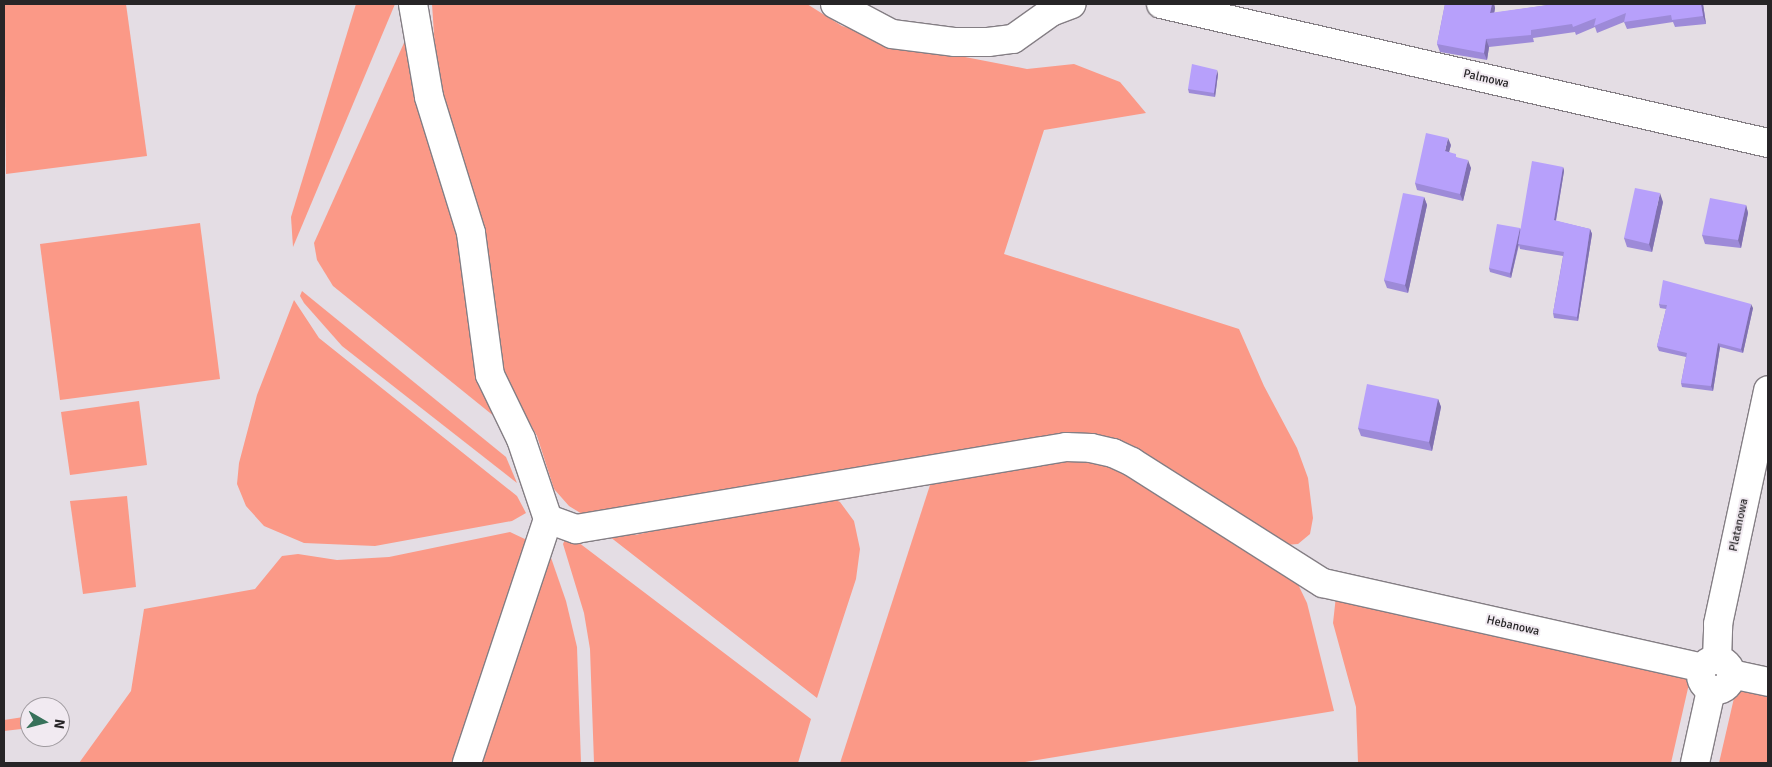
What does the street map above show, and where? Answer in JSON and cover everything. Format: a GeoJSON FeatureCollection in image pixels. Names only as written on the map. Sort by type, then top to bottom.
{"type":"FeatureCollection","features":[{"type":"Feature","properties":{"kind":"street"},"geometry":{"type":"LineString","coordinates":[[414,4],[429,97],[471,234],[490,375],[521,439],[548,519],[467,763]]}},
{"type":"Feature","properties":{"kind":"street"},"geometry":{"type":"LineString","coordinates":[[835,4],[892,34],[955,42],[988,42],[1013,39],[1051,12],[1072,4]]}},
{"type":"Feature","properties":{"kind":"street","name":"Palmowa"},"geometry":{"type":"LineString","coordinates":[[1161,4],[1768,143]]}},
{"type":"Feature","properties":{"kind":"street","name":"Platanowa"},"geometry":{"type":"LineString","coordinates":[[1695,763],[1715,673],[1718,624],[1768,390]]}},
{"type":"Feature","properties":{"kind":"street","name":"Hebanowa"},"geometry":{"type":"LineString","coordinates":[[548,519],[576,529],[1066,447],[1091,448],[1113,453],[1132,462],[1323,584],[1715,673],[1768,682]]}},
{"type":"Feature","properties":{"kind":"shaded area"},"geometry":{"type":"Polygon","coordinates":[[[4,4],[126,4],[147,156],[6,174],[4,4]]]}},
{"type":"Feature","properties":{"kind":"shaded area"},"geometry":{"type":"Polygon","coordinates":[[[356,4],[395,4],[293,247],[291,217],[356,4]]]}},
{"type":"Feature","properties":{"kind":"shaded area"},"geometry":{"type":"Polygon","coordinates":[[[432,4],[807,4],[842,26],[908,46],[1027,69],[1074,64],[1120,82],[1146,113],[1044,130],[1004,254],[1239,329],[1264,386],[1297,448],[1308,478],[1313,518],[1310,534],[1298,544],[1285,545],[1120,445],[587,517],[569,506],[554,489],[537,436],[499,367],[438,94],[432,4]]]}},
{"type":"Feature","properties":{"kind":"shaded area"},"geometry":{"type":"Polygon","coordinates":[[[408,34],[453,207],[495,417],[333,286],[317,260],[314,243],[408,34]]]}},
{"type":"Feature","properties":{"kind":"shaded area"},"geometry":{"type":"Polygon","coordinates":[[[200,223],[220,379],[60,400],[40,244],[200,223]]]}},
{"type":"Feature","properties":{"kind":"shaded area"},"geometry":{"type":"Polygon","coordinates":[[[302,291],[506,457],[517,483],[342,346],[304,303],[300,296],[302,291]]]}},
{"type":"Feature","properties":{"kind":"shaded area"},"geometry":{"type":"Polygon","coordinates":[[[294,300],[319,338],[517,496],[526,513],[512,521],[375,546],[304,543],[264,526],[246,506],[237,484],[239,463],[257,395],[294,300]]]}},
{"type":"Feature","properties":{"kind":"shaded area"},"geometry":{"type":"Polygon","coordinates":[[[139,401],[147,465],[70,475],[61,412],[139,401]]]}},
{"type":"Feature","properties":{"kind":"shaded area"},"geometry":{"type":"Polygon","coordinates":[[[1062,455],[1114,465],[1294,576],[1307,603],[1334,711],[1019,763],[840,763],[931,482],[1062,455]]]}},
{"type":"Feature","properties":{"kind":"shaded area"},"geometry":{"type":"Polygon","coordinates":[[[823,495],[840,502],[854,521],[860,549],[856,579],[817,698],[605,533],[635,535],[823,495]]]}},
{"type":"Feature","properties":{"kind":"shaded area"},"geometry":{"type":"Polygon","coordinates":[[[127,496],[136,587],[83,594],[70,501],[127,496]]]}},
{"type":"Feature","properties":{"kind":"shaded area"},"geometry":{"type":"Polygon","coordinates":[[[510,532],[529,541],[454,763],[79,763],[131,691],[144,609],[255,589],[282,556],[298,554],[337,560],[389,557],[510,532]]]}},
{"type":"Feature","properties":{"kind":"shaded area"},"geometry":{"type":"Polygon","coordinates":[[[570,536],[811,719],[798,763],[594,763],[590,649],[584,613],[563,544],[566,537],[570,536]]]}},
{"type":"Feature","properties":{"kind":"shaded area"},"geometry":{"type":"Polygon","coordinates":[[[549,552],[566,601],[577,647],[581,763],[474,763],[549,552]]]}},
{"type":"Feature","properties":{"kind":"shaded area"},"geometry":{"type":"Polygon","coordinates":[[[1336,596],[1691,675],[1671,763],[1358,763],[1356,707],[1333,623],[1336,596]]]}},
{"type":"Feature","properties":{"kind":"shaded area"},"geometry":{"type":"Polygon","coordinates":[[[1737,685],[1768,692],[1768,763],[1719,763],[1737,685]]]}},
{"type":"Feature","properties":{"kind":"shaded area"},"geometry":{"type":"Polygon","coordinates":[[[20,718],[20,729],[4,731],[4,720],[20,718]]]}},
{"type":"Feature","properties":{"kind":"building"},"geometry":{"type":"Polygon","coordinates":[[[1445,4],[1492,4],[1490,13],[1555,4],[1701,4],[1703,16],[1672,20],[1671,15],[1624,22],[1626,13],[1594,26],[1596,18],[1573,27],[1572,24],[1531,30],[1531,35],[1486,39],[1484,53],[1437,44],[1445,4]]]}},
{"type":"Feature","properties":{"kind":"building"},"geometry":{"type":"Polygon","coordinates":[[[1192,64],[1217,70],[1214,93],[1188,89],[1192,64]]]}},
{"type":"Feature","properties":{"kind":"building"},"geometry":{"type":"Polygon","coordinates":[[[1426,133],[1448,138],[1445,151],[1456,154],[1456,157],[1468,160],[1460,194],[1415,183],[1426,133]]]}},
{"type":"Feature","properties":{"kind":"building"},"geometry":{"type":"Polygon","coordinates":[[[1532,161],[1563,167],[1554,220],[1590,229],[1577,317],[1553,313],[1564,252],[1518,244],[1532,161]]]}},
{"type":"Feature","properties":{"kind":"building"},"geometry":{"type":"Polygon","coordinates":[[[1635,188],[1660,193],[1649,244],[1624,238],[1635,188]]]}},
{"type":"Feature","properties":{"kind":"building"},"geometry":{"type":"Polygon","coordinates":[[[1403,193],[1424,197],[1405,285],[1384,280],[1403,193]]]}},
{"type":"Feature","properties":{"kind":"building"},"geometry":{"type":"Polygon","coordinates":[[[1710,198],[1746,205],[1738,240],[1702,235],[1710,198]]]}},
{"type":"Feature","properties":{"kind":"building"},"geometry":{"type":"Polygon","coordinates":[[[1497,224],[1520,228],[1510,273],[1489,268],[1497,224]]]}},
{"type":"Feature","properties":{"kind":"building"},"geometry":{"type":"Polygon","coordinates":[[[1663,280],[1751,304],[1741,349],[1718,343],[1711,386],[1681,383],[1687,353],[1657,346],[1667,305],[1659,304],[1663,280]]]}},
{"type":"Feature","properties":{"kind":"building"},"geometry":{"type":"Polygon","coordinates":[[[1367,384],[1438,399],[1429,442],[1358,428],[1367,384]]]}}]}
